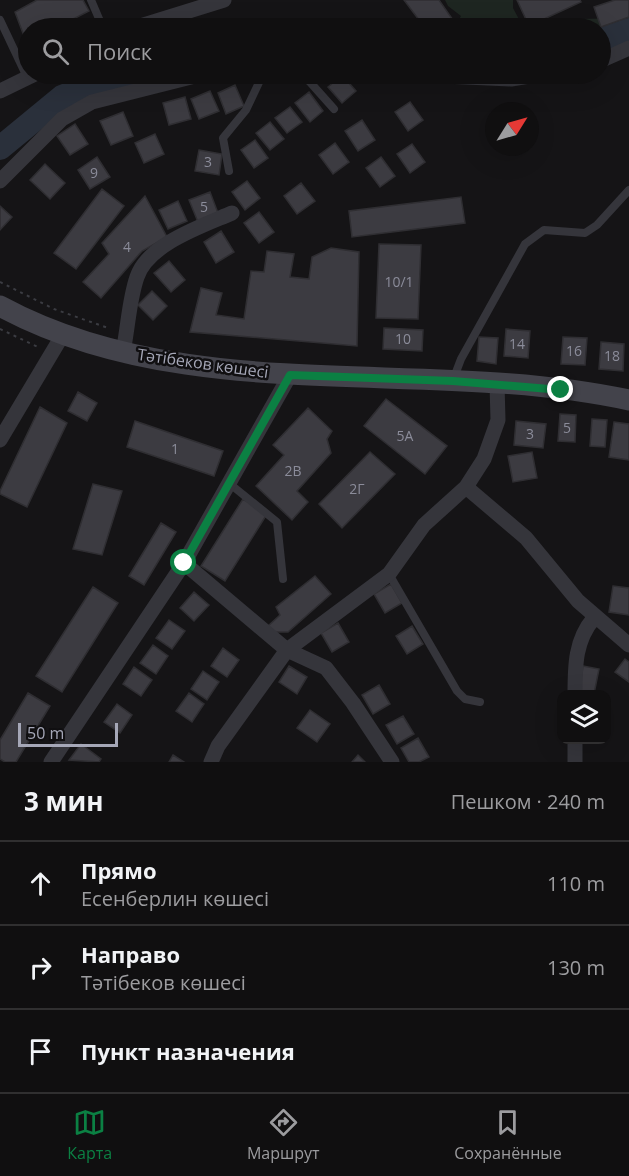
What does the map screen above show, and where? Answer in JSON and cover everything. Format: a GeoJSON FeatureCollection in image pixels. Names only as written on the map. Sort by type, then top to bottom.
{"type":"FeatureCollection","features":[{"type":"Feature","properties":{"kind":"main road","name":"Тәтібеков көшесі"},"geometry":{"type":"LineString","coordinates":[[0,306],[56,344],[125,342],[290,375],[497,384],[572,391],[629,400]]}},
{"type":"Feature","properties":{"kind":"street"},"geometry":{"type":"LineString","coordinates":[[166,18],[224,0]]}},
{"type":"Feature","properties":{"kind":"street"},"geometry":{"type":"LineString","coordinates":[[611,56],[629,48]]}},
{"type":"Feature","properties":{"kind":"street"},"geometry":{"type":"LineString","coordinates":[[0,91],[18,82]]}},
{"type":"Feature","properties":{"kind":"street"},"geometry":{"type":"LineString","coordinates":[[0,181],[62,119],[92,102],[163,84]]}},
{"type":"Feature","properties":{"kind":"street"},"geometry":{"type":"LineString","coordinates":[[125,342],[137,276],[150,258],[172,240],[232,213]]}},
{"type":"Feature","properties":{"kind":"street"},"geometry":{"type":"LineString","coordinates":[[0,440],[56,344]]}},
{"type":"Feature","properties":{"kind":"street"},"geometry":{"type":"LineString","coordinates":[[51,762],[184,563],[290,375]]}},
{"type":"Feature","properties":{"kind":"street"},"geometry":{"type":"LineString","coordinates":[[211,762],[218,746],[286,651],[389,574],[424,525],[466,487],[484,459],[498,420],[497,384]]}},
{"type":"Feature","properties":{"kind":"street"},"geometry":{"type":"LineString","coordinates":[[466,487],[526,538],[594,618],[629,645]]}},
{"type":"Feature","properties":{"kind":"street"},"geometry":{"type":"LineString","coordinates":[[184,563],[286,651],[326,668],[353,702],[392,762]]}},
{"type":"Feature","properties":{"kind":"street"},"geometry":{"type":"LineString","coordinates":[[575,690],[578,643],[585,628],[594,618]]}},
{"type":"Feature","properties":{"kind":"street"},"geometry":{"type":"LineString","coordinates":[[575,744],[575,762]]}},
{"type":"Feature","properties":{"kind":"lane"},"geometry":{"type":"LineString","coordinates":[[91,0],[99,18]]}},
{"type":"Feature","properties":{"kind":"lane"},"geometry":{"type":"LineString","coordinates":[[0,20],[18,52]]}},
{"type":"Feature","properties":{"kind":"lane"},"geometry":{"type":"LineString","coordinates":[[229,171],[223,138],[246,111],[259,84]]}},
{"type":"Feature","properties":{"kind":"lane"},"geometry":{"type":"LineString","coordinates":[[312,84],[334,108]]}},
{"type":"Feature","properties":{"kind":"lane"},"geometry":{"type":"LineString","coordinates":[[453,381],[461,359],[525,244],[544,230],[585,233],[597,225],[629,190]]}},
{"type":"Feature","properties":{"kind":"lane"},"geometry":{"type":"LineString","coordinates":[[230,484],[277,522],[283,579]]}},
{"type":"Feature","properties":{"kind":"lane"},"geometry":{"type":"LineString","coordinates":[[389,574],[456,691],[465,699],[480,702]]}},
{"type":"Feature","properties":{"kind":"path"},"geometry":{"type":"LineString","coordinates":[[0,282],[125,342]]}},
{"type":"Feature","properties":{"kind":"path"},"geometry":{"type":"LineString","coordinates":[[0,329],[56,344]]}},
{"type":"Feature","properties":{"kind":"shaded area"},"geometry":{"type":"Polygon","coordinates":[[[445,0],[513,0],[513,8],[518,18],[460,18],[461,16],[448,6],[445,0]]]}},
{"type":"Feature","properties":{"kind":"shaded area"},"geometry":{"type":"Polygon","coordinates":[[[611,18],[629,18],[629,38],[611,44],[611,18]]]}},
{"type":"Feature","properties":{"kind":"building"},"geometry":{"type":"Polygon","coordinates":[[[37,0],[83,0],[89,11],[75,18],[18,18],[18,20],[15,12],[37,0]]]}},
{"type":"Feature","properties":{"kind":"building"},"geometry":{"type":"Polygon","coordinates":[[[404,0],[439,0],[452,18],[418,18],[404,0]]]}},
{"type":"Feature","properties":{"kind":"building"},"geometry":{"type":"Polygon","coordinates":[[[517,0],[580,0],[581,2],[546,18],[525,18],[517,0]]]}},
{"type":"Feature","properties":{"kind":"building"},"geometry":{"type":"Polygon","coordinates":[[[615,0],[629,0],[629,17],[611,23],[611,18],[598,18],[594,7],[615,0]]]}},
{"type":"Feature","properties":{"kind":"building"},"geometry":{"type":"Polygon","coordinates":[[[332,84],[350,84],[356,91],[342,103],[328,87],[332,84]]]}},
{"type":"Feature","properties":{"kind":"building"},"geometry":{"type":"Polygon","coordinates":[[[235,85],[244,106],[226,114],[218,93],[235,85]]]}},
{"type":"Feature","properties":{"kind":"building"},"geometry":{"type":"Polygon","coordinates":[[[210,91],[219,111],[199,119],[191,99],[210,91]]]}},
{"type":"Feature","properties":{"kind":"building"},"geometry":{"type":"Polygon","coordinates":[[[309,92],[323,111],[310,122],[295,103],[309,92]]]}},
{"type":"Feature","properties":{"kind":"building"},"geometry":{"type":"Polygon","coordinates":[[[185,97],[191,119],[169,125],[163,103],[185,97]]]}},
{"type":"Feature","properties":{"kind":"building"},"geometry":{"type":"Polygon","coordinates":[[[410,102],[423,120],[408,131],[395,112],[410,102]]]}},
{"type":"Feature","properties":{"kind":"building"},"geometry":{"type":"Polygon","coordinates":[[[290,107],[302,122],[287,133],[275,118],[290,107]]]}},
{"type":"Feature","properties":{"kind":"building"},"geometry":{"type":"Polygon","coordinates":[[[123,112],[133,136],[111,145],[100,121],[123,112]]]}},
{"type":"Feature","properties":{"kind":"building"},"geometry":{"type":"Polygon","coordinates":[[[362,120],[375,140],[358,151],[345,131],[362,120]]]}},
{"type":"Feature","properties":{"kind":"building"},"geometry":{"type":"Polygon","coordinates":[[[270,122],[284,139],[270,150],[256,133],[270,122]]]}},
{"type":"Feature","properties":{"kind":"building"},"geometry":{"type":"Polygon","coordinates":[[[75,124],[88,144],[70,155],[57,136],[75,124]]]}},
{"type":"Feature","properties":{"kind":"building"},"geometry":{"type":"Polygon","coordinates":[[[155,134],[164,154],[144,163],[135,143],[155,134]]]}},
{"type":"Feature","properties":{"kind":"building"},"geometry":{"type":"Polygon","coordinates":[[[255,140],[268,158],[254,168],[241,150],[255,140]]]}},
{"type":"Feature","properties":{"kind":"building"},"geometry":{"type":"Polygon","coordinates":[[[335,143],[349,162],[333,174],[319,155],[335,143]]]}},
{"type":"Feature","properties":{"kind":"building"},"geometry":{"type":"Polygon","coordinates":[[[412,144],[425,162],[410,173],[397,154],[412,144]]]}},
{"type":"Feature","properties":{"kind":"building"},"geometry":{"type":"Polygon","coordinates":[[[199,150],[222,154],[219,175],[195,171],[199,150]]]}},
{"type":"Feature","properties":{"kind":"building"},"geometry":{"type":"Polygon","coordinates":[[[97,157],[110,177],[90,189],[78,170],[97,157]]]}},
{"type":"Feature","properties":{"kind":"building"},"geometry":{"type":"Polygon","coordinates":[[[381,157],[395,176],[380,187],[366,168],[381,157]]]}},
{"type":"Feature","properties":{"kind":"building"},"geometry":{"type":"Polygon","coordinates":[[[45,164],[65,183],[50,199],[30,180],[45,164]]]}},
{"type":"Feature","properties":{"kind":"building"},"geometry":{"type":"Polygon","coordinates":[[[247,181],[260,198],[245,210],[232,192],[247,181]]]}},
{"type":"Feature","properties":{"kind":"building"},"geometry":{"type":"Polygon","coordinates":[[[301,183],[315,201],[297,214],[284,196],[301,183]]]}},
{"type":"Feature","properties":{"kind":"building"},"geometry":{"type":"Polygon","coordinates":[[[102,189],[124,206],[76,269],[54,253],[102,189]]]}},
{"type":"Feature","properties":{"kind":"building"},"geometry":{"type":"Polygon","coordinates":[[[210,192],[218,213],[198,222],[189,200],[210,192]]]}},
{"type":"Feature","properties":{"kind":"building"},"geometry":{"type":"Polygon","coordinates":[[[145,196],[167,237],[142,251],[101,298],[83,282],[109,254],[102,243],[145,196]]]}},
{"type":"Feature","properties":{"kind":"building"},"geometry":{"type":"Polygon","coordinates":[[[461,197],[465,223],[352,237],[349,211],[461,197]]]}},
{"type":"Feature","properties":{"kind":"building"},"geometry":{"type":"Polygon","coordinates":[[[178,201],[187,221],[168,229],[159,210],[178,201]]]}},
{"type":"Feature","properties":{"kind":"building"},"geometry":{"type":"Polygon","coordinates":[[[0,206],[12,217],[0,230],[0,206]]]}},
{"type":"Feature","properties":{"kind":"building"},"geometry":{"type":"Polygon","coordinates":[[[259,212],[274,232],[259,243],[244,223],[259,212]]]}},
{"type":"Feature","properties":{"kind":"building"},"geometry":{"type":"Polygon","coordinates":[[[221,231],[234,252],[216,263],[204,242],[221,231]]]}},
{"type":"Feature","properties":{"kind":"building"},"geometry":{"type":"Polygon","coordinates":[[[379,244],[421,245],[418,319],[376,318],[379,244]]]}},
{"type":"Feature","properties":{"kind":"building"},"geometry":{"type":"Polygon","coordinates":[[[331,248],[359,252],[357,346],[190,332],[201,288],[222,293],[216,315],[244,319],[251,271],[264,272],[267,251],[294,254],[290,277],[309,279],[312,257],[331,248]]]}},
{"type":"Feature","properties":{"kind":"building"},"geometry":{"type":"Polygon","coordinates":[[[169,261],[185,280],[171,292],[154,273],[169,261]]]}},
{"type":"Feature","properties":{"kind":"building"},"geometry":{"type":"Polygon","coordinates":[[[152,291],[167,306],[153,320],[138,305],[152,291]]]}},
{"type":"Feature","properties":{"kind":"building"},"geometry":{"type":"Polygon","coordinates":[[[384,328],[423,330],[422,351],[383,349],[384,328]]]}},
{"type":"Feature","properties":{"kind":"building"},"geometry":{"type":"Polygon","coordinates":[[[506,329],[530,331],[528,358],[504,356],[506,329]]]}},
{"type":"Feature","properties":{"kind":"building"},"geometry":{"type":"Polygon","coordinates":[[[479,337],[498,338],[496,364],[477,361],[479,337]]]}},
{"type":"Feature","properties":{"kind":"building"},"geometry":{"type":"Polygon","coordinates":[[[563,337],[587,338],[585,365],[561,364],[563,337]]]}},
{"type":"Feature","properties":{"kind":"building"},"geometry":{"type":"Polygon","coordinates":[[[601,342],[624,344],[623,371],[599,369],[601,342]]]}},
{"type":"Feature","properties":{"kind":"building"},"geometry":{"type":"Polygon","coordinates":[[[78,392],[97,403],[87,421],[68,411],[78,392]]]}},
{"type":"Feature","properties":{"kind":"building"},"geometry":{"type":"Polygon","coordinates":[[[386,399],[447,446],[425,474],[364,426],[386,399]]]}},
{"type":"Feature","properties":{"kind":"building"},"geometry":{"type":"Polygon","coordinates":[[[40,407],[67,423],[27,507],[0,494],[0,491],[40,407]]]}},
{"type":"Feature","properties":{"kind":"building"},"geometry":{"type":"Polygon","coordinates":[[[308,408],[332,431],[327,439],[331,453],[297,491],[308,502],[292,520],[256,486],[284,455],[273,445],[308,408]]]}},
{"type":"Feature","properties":{"kind":"building"},"geometry":{"type":"Polygon","coordinates":[[[560,414],[576,415],[575,442],[558,441],[560,414]]]}},
{"type":"Feature","properties":{"kind":"building"},"geometry":{"type":"Polygon","coordinates":[[[592,419],[607,420],[605,447],[590,446],[592,419]]]}},
{"type":"Feature","properties":{"kind":"building"},"geometry":{"type":"Polygon","coordinates":[[[135,421],[223,451],[214,476],[127,447],[135,421]]]}},
{"type":"Feature","properties":{"kind":"building"},"geometry":{"type":"Polygon","coordinates":[[[516,421],[546,424],[543,448],[514,445],[516,421]]]}},
{"type":"Feature","properties":{"kind":"building"},"geometry":{"type":"Polygon","coordinates":[[[614,422],[629,424],[629,460],[609,457],[614,422]]]}},
{"type":"Feature","properties":{"kind":"building"},"geometry":{"type":"Polygon","coordinates":[[[370,452],[395,474],[342,528],[319,504],[370,452]]]}},
{"type":"Feature","properties":{"kind":"building"},"geometry":{"type":"Polygon","coordinates":[[[532,452],[537,478],[513,482],[508,456],[532,452]]]}},
{"type":"Feature","properties":{"kind":"building"},"geometry":{"type":"Polygon","coordinates":[[[93,484],[122,491],[102,555],[73,549],[93,484]]]}},
{"type":"Feature","properties":{"kind":"building"},"geometry":{"type":"Polygon","coordinates":[[[243,499],[267,514],[225,581],[201,566],[243,499]]]}},
{"type":"Feature","properties":{"kind":"building"},"geometry":{"type":"Polygon","coordinates":[[[161,523],[176,532],[144,585],[129,576],[161,523]]]}},
{"type":"Feature","properties":{"kind":"building"},"geometry":{"type":"Polygon","coordinates":[[[315,576],[331,594],[288,632],[273,632],[268,626],[280,615],[276,607],[315,576]]]}},
{"type":"Feature","properties":{"kind":"building"},"geometry":{"type":"Polygon","coordinates":[[[391,584],[402,603],[385,613],[374,594],[391,584]]]}},
{"type":"Feature","properties":{"kind":"building"},"geometry":{"type":"Polygon","coordinates":[[[613,586],[629,588],[629,615],[609,612],[613,586]]]}},
{"type":"Feature","properties":{"kind":"building"},"geometry":{"type":"Polygon","coordinates":[[[93,587],[118,603],[62,692],[36,676],[93,587]]]}},
{"type":"Feature","properties":{"kind":"building"},"geometry":{"type":"Polygon","coordinates":[[[194,592],[209,605],[194,621],[180,608],[194,592]]]}},
{"type":"Feature","properties":{"kind":"building"},"geometry":{"type":"Polygon","coordinates":[[[169,620],[185,631],[172,649],[156,638],[169,620]]]}},
{"type":"Feature","properties":{"kind":"building"},"geometry":{"type":"Polygon","coordinates":[[[338,623],[349,642],[332,652],[321,633],[338,623]]]}},
{"type":"Feature","properties":{"kind":"building"},"geometry":{"type":"Polygon","coordinates":[[[412,626],[423,644],[407,654],[396,636],[412,626]]]}},
{"type":"Feature","properties":{"kind":"building"},"geometry":{"type":"Polygon","coordinates":[[[153,645],[168,656],[156,674],[140,663],[153,645]]]}},
{"type":"Feature","properties":{"kind":"building"},"geometry":{"type":"Polygon","coordinates":[[[223,648],[239,660],[227,677],[211,666],[223,648]]]}},
{"type":"Feature","properties":{"kind":"building"},"geometry":{"type":"Polygon","coordinates":[[[625,659],[629,662],[629,682],[615,672],[625,659]]]}},
{"type":"Feature","properties":{"kind":"building"},"geometry":{"type":"Polygon","coordinates":[[[289,666],[307,677],[297,694],[279,682],[289,666]]]}},
{"type":"Feature","properties":{"kind":"building"},"geometry":{"type":"Polygon","coordinates":[[[583,666],[599,669],[595,690],[579,690],[583,666]]]}},
{"type":"Feature","properties":{"kind":"building"},"geometry":{"type":"Polygon","coordinates":[[[134,667],[152,680],[141,696],[123,684],[134,667]]]}},
{"type":"Feature","properties":{"kind":"building"},"geometry":{"type":"Polygon","coordinates":[[[203,671],[219,682],[207,700],[191,689],[203,671]]]}},
{"type":"Feature","properties":{"kind":"building"},"geometry":{"type":"Polygon","coordinates":[[[379,685],[390,704],[373,714],[362,695],[379,685]]]}},
{"type":"Feature","properties":{"kind":"building"},"geometry":{"type":"Polygon","coordinates":[[[28,693],[50,706],[16,762],[5,762],[0,759],[0,740],[28,693]]]}},
{"type":"Feature","properties":{"kind":"building"},"geometry":{"type":"Polygon","coordinates":[[[189,693],[204,704],[192,722],[176,711],[189,693]]]}},
{"type":"Feature","properties":{"kind":"building"},"geometry":{"type":"Polygon","coordinates":[[[117,704],[132,715],[120,733],[104,722],[117,704]]]}},
{"type":"Feature","properties":{"kind":"building"},"geometry":{"type":"Polygon","coordinates":[[[310,710],[330,724],[317,742],[297,728],[310,710]]]}},
{"type":"Feature","properties":{"kind":"building"},"geometry":{"type":"Polygon","coordinates":[[[403,716],[414,734],[397,744],[386,725],[403,716]]]}},
{"type":"Feature","properties":{"kind":"building"},"geometry":{"type":"Polygon","coordinates":[[[418,738],[429,757],[419,762],[409,762],[401,748],[418,738]]]}},
{"type":"Feature","properties":{"kind":"building"},"geometry":{"type":"Polygon","coordinates":[[[81,744],[101,759],[99,762],[69,760],[81,744]]]}},
{"type":"Feature","properties":{"kind":"building"},"geometry":{"type":"Polygon","coordinates":[[[173,755],[184,762],[169,762],[173,755]]]}},
{"type":"Feature","properties":{"kind":"building"},"geometry":{"type":"Polygon","coordinates":[[[358,755],[365,762],[352,762],[358,755]]]}},
{"type":"Feature","properties":{"kind":"waterway"},"geometry":{"type":"LineString","coordinates":[[611,36],[629,30]]}},
{"type":"Feature","properties":{"kind":"waterway"},"geometry":{"type":"LineString","coordinates":[[0,148],[62,97],[95,84]]}},
{"type":"Feature","properties":{"kind":"route"},"geometry":{"type":"LineString","coordinates":[[184,563],[290,375],[453,381],[561,390]]}}]}
